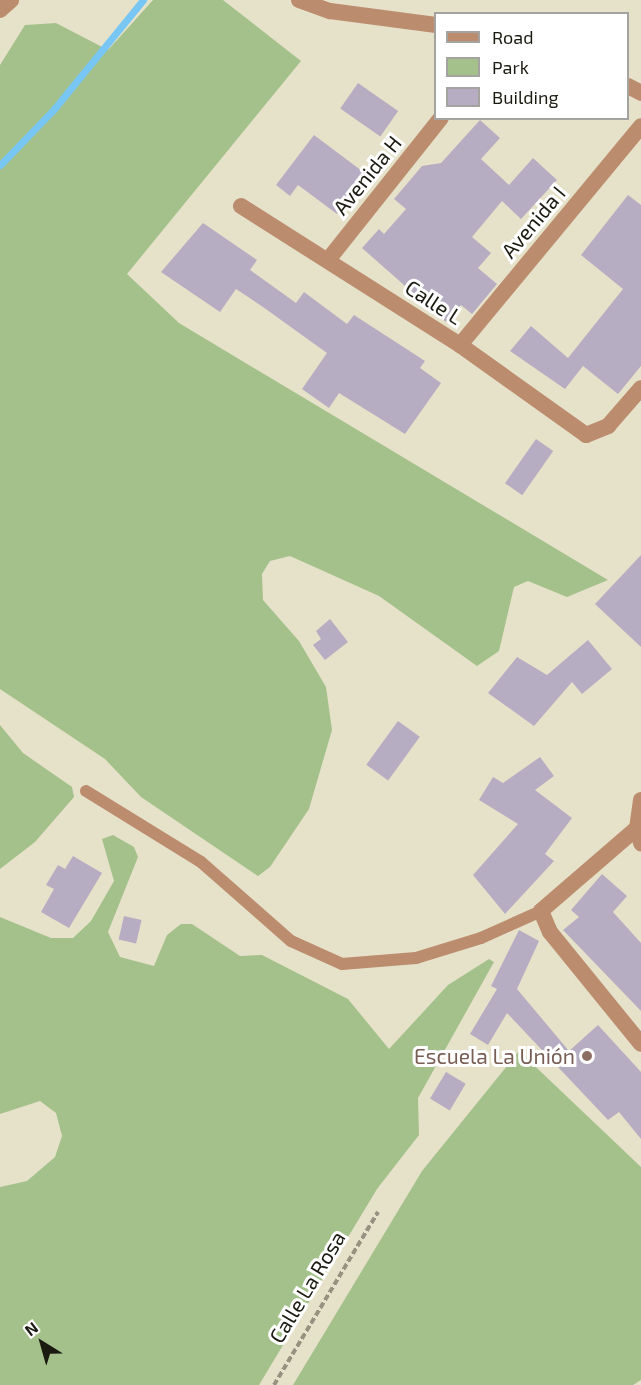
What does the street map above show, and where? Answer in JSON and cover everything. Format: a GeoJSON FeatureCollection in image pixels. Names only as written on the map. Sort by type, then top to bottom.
{"type":"FeatureCollection","features":[{"type":"Feature","properties":{"kind":"street"},"geometry":{"type":"LineString","coordinates":[[0,10],[11,0]]}},
{"type":"Feature","properties":{"kind":"street"},"geometry":{"type":"LineString","coordinates":[[299,0],[330,11],[434,25]]}},
{"type":"Feature","properties":{"kind":"street","name":"Avenida H"},"geometry":{"type":"LineString","coordinates":[[328,260],[439,120]]}},
{"type":"Feature","properties":{"kind":"street","name":"Avenida I"},"geometry":{"type":"LineString","coordinates":[[460,345],[641,126]]}},
{"type":"Feature","properties":{"kind":"street","name":"Calle L"},"geometry":{"type":"LineString","coordinates":[[240,206],[460,345],[574,430],[599,433],[641,388]]}},
{"type":"Feature","properties":{"kind":"street"},"geometry":{"type":"LineString","coordinates":[[641,800],[639,835],[541,911],[550,932],[641,1044]]}},
{"type":"Feature","properties":{"kind":"lane"},"geometry":{"type":"LineString","coordinates":[[86,791],[201,862],[291,940],[342,964],[416,958],[481,938],[541,911]]}},
{"type":"Feature","properties":{"kind":"path","name":"Calle La Rosa"},"geometry":{"type":"LineString","coordinates":[[274,1385],[378,1212]]}},
{"type":"Feature","properties":{"kind":"green space"},"geometry":{"type":"Polygon","coordinates":[[[153,0],[223,0],[301,61],[127,274],[179,323],[608,580],[567,597],[528,581],[514,587],[499,651],[477,666],[379,596],[290,556],[270,561],[262,574],[263,600],[299,641],[326,687],[332,730],[309,809],[270,867],[258,876],[141,797],[105,759],[0,689],[0,65],[25,25],[56,23],[108,50],[153,0]]]}},
{"type":"Feature","properties":{"kind":"green space"},"geometry":{"type":"Polygon","coordinates":[[[0,725],[23,753],[72,787],[74,797],[35,842],[0,869],[0,725]]]}},
{"type":"Feature","properties":{"kind":"green space"},"geometry":{"type":"Polygon","coordinates":[[[113,835],[134,847],[138,857],[108,932],[120,957],[154,966],[167,935],[181,924],[192,924],[240,956],[262,955],[348,999],[389,1049],[448,985],[489,959],[494,962],[418,1098],[419,1135],[377,1189],[259,1385],[0,1385],[0,1187],[27,1181],[55,1157],[62,1136],[56,1113],[40,1101],[0,1114],[0,917],[51,938],[73,938],[91,921],[114,881],[102,839],[113,835]]]}},
{"type":"Feature","properties":{"kind":"green space"},"geometry":{"type":"Polygon","coordinates":[[[519,1051],[641,1167],[641,1380],[633,1385],[293,1385],[422,1171],[519,1051]]]}},
{"type":"Feature","properties":{"kind":"building"},"geometry":{"type":"Polygon","coordinates":[[[358,83],[398,111],[380,136],[340,108],[358,83]]]}},
{"type":"Feature","properties":{"kind":"building"},"geometry":{"type":"Polygon","coordinates":[[[480,120],[500,138],[481,159],[509,185],[533,158],[557,180],[521,219],[502,201],[472,237],[491,253],[478,268],[497,284],[472,314],[461,305],[446,322],[362,248],[379,229],[384,234],[406,209],[394,199],[422,166],[441,163],[480,120]]]}},
{"type":"Feature","properties":{"kind":"building"},"geometry":{"type":"Polygon","coordinates":[[[314,135],[366,174],[337,214],[298,185],[290,196],[276,185],[314,135]]]}},
{"type":"Feature","properties":{"kind":"building"},"geometry":{"type":"Polygon","coordinates":[[[628,195],[641,205],[641,366],[618,394],[583,366],[565,389],[510,351],[531,326],[568,358],[623,289],[581,255],[628,195]]]}},
{"type":"Feature","properties":{"kind":"building"},"geometry":{"type":"Polygon","coordinates":[[[203,223],[257,260],[250,270],[296,303],[304,292],[347,324],[354,315],[425,361],[420,368],[441,383],[405,434],[339,393],[329,408],[302,389],[327,353],[236,289],[220,312],[161,272],[203,223]]]}},
{"type":"Feature","properties":{"kind":"building"},"geometry":{"type":"Polygon","coordinates":[[[536,439],[553,451],[522,495],[505,483],[536,439]]]}},
{"type":"Feature","properties":{"kind":"building"},"geometry":{"type":"Polygon","coordinates":[[[641,555],[641,647],[595,604],[641,555]]]}},
{"type":"Feature","properties":{"kind":"building"},"geometry":{"type":"Polygon","coordinates":[[[330,619],[348,642],[325,660],[313,645],[321,639],[316,631],[330,619]]]}},
{"type":"Feature","properties":{"kind":"building"},"geometry":{"type":"Polygon","coordinates":[[[588,640],[612,669],[582,694],[572,682],[534,726],[488,693],[517,657],[547,675],[588,640]]]}},
{"type":"Feature","properties":{"kind":"building"},"geometry":{"type":"Polygon","coordinates":[[[398,721],[420,737],[388,781],[366,765],[398,721]]]}},
{"type":"Feature","properties":{"kind":"building"},"geometry":{"type":"Polygon","coordinates":[[[540,757],[554,776],[535,790],[572,818],[545,854],[554,861],[505,914],[473,875],[518,824],[479,800],[493,777],[503,783],[540,757]]]}},
{"type":"Feature","properties":{"kind":"building"},"geometry":{"type":"Polygon","coordinates":[[[73,856],[102,873],[69,928],[41,912],[54,889],[46,885],[58,865],[65,869],[73,856]]]}},
{"type":"Feature","properties":{"kind":"building"},"geometry":{"type":"Polygon","coordinates":[[[602,874],[627,896],[613,912],[641,943],[641,1011],[563,930],[579,917],[571,910],[602,874]]]}},
{"type":"Feature","properties":{"kind":"building"},"geometry":{"type":"Polygon","coordinates":[[[124,916],[142,920],[136,943],[119,939],[124,916]]]}},
{"type":"Feature","properties":{"kind":"building"},"geometry":{"type":"Polygon","coordinates":[[[519,930],[539,941],[517,989],[569,1051],[598,1025],[641,1072],[641,1139],[619,1112],[608,1120],[507,1013],[488,1045],[470,1034],[497,989],[491,986],[519,930]]]}},
{"type":"Feature","properties":{"kind":"building"},"geometry":{"type":"Polygon","coordinates":[[[446,1072],[466,1084],[450,1110],[430,1099],[446,1072]]]}},
{"type":"Feature","properties":{"kind":"waterway"},"geometry":{"type":"LineString","coordinates":[[0,165],[54,109],[143,0]]}},
{"type":"Feature","properties":{"kind":"place","name":"Escuela La Unión"},"geometry":{"type":"Point","coordinates":[587,1056]}}]}
